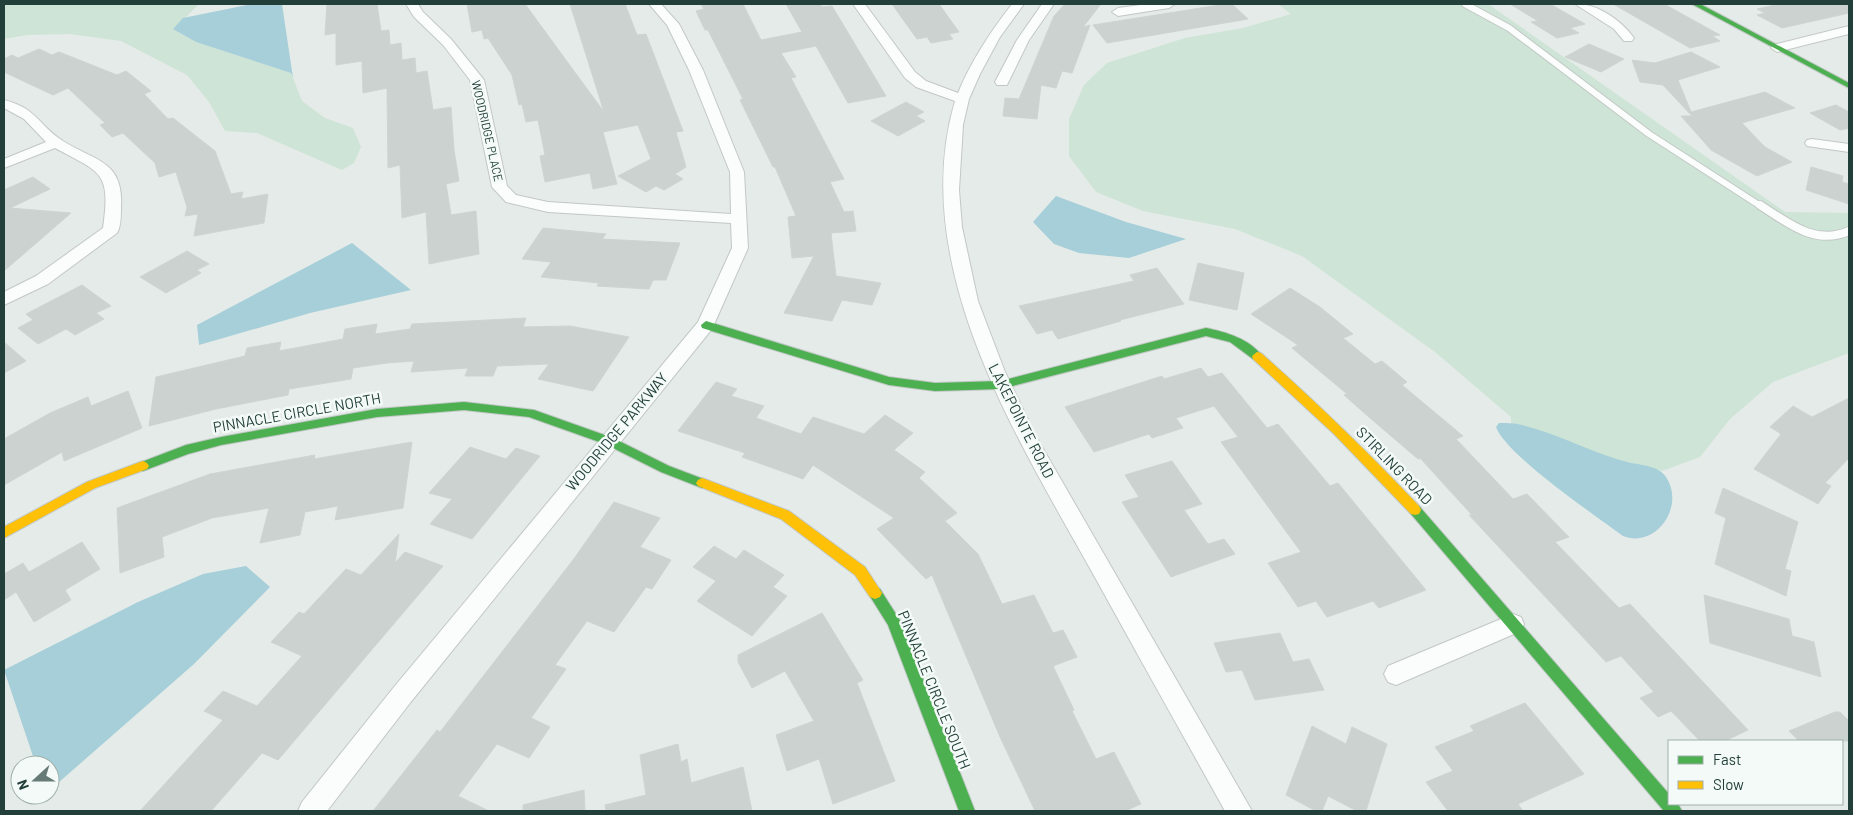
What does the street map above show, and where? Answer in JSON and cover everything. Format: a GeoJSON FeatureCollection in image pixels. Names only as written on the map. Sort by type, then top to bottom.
{"type":"FeatureCollection","features":[{"type":"Feature","properties":{"kind":"street","name":"WOODRIDGE PLACE"},"geometry":{"type":"LineString","coordinates":[[412,4],[418,14],[447,42],[478,80],[500,186],[511,199],[548,207],[739,219]]}},
{"type":"Feature","properties":{"kind":"street","name":"WOODRIDGE PARKWAY"},"geometry":{"type":"LineString","coordinates":[[311,811],[402,694],[706,325],[740,248],[737,172],[696,70],[673,24],[655,4]]}},
{"type":"Feature","properties":{"kind":"street"},"geometry":{"type":"LineString","coordinates":[[859,4],[910,75],[929,88],[962,99]]}},
{"type":"Feature","properties":{"kind":"street","name":"LAKEPOINTE ROAD"},"geometry":{"type":"LineString","coordinates":[[1018,4],[985,53],[962,99],[954,137],[951,174],[956,242],[964,282],[980,334],[1001,385],[1067,510],[1240,811]]}},
{"type":"Feature","properties":{"kind":"street"},"geometry":{"type":"LineString","coordinates":[[1002,82],[1023,40],[1048,4]]}},
{"type":"Feature","properties":{"kind":"street"},"geometry":{"type":"LineString","coordinates":[[1118,12],[1169,4]]}},
{"type":"Feature","properties":{"kind":"street"},"geometry":{"type":"LineString","coordinates":[[1581,4],[1618,26],[1628,38]]}},
{"type":"Feature","properties":{"kind":"street"},"geometry":{"type":"LineString","coordinates":[[1695,4],[1849,86]]}},
{"type":"Feature","properties":{"kind":"street"},"geometry":{"type":"LineString","coordinates":[[1777,48],[1849,30]]}},
{"type":"Feature","properties":{"kind":"street"},"geometry":{"type":"LineString","coordinates":[[4,104],[16,106],[35,120],[56,142],[99,166],[109,177],[114,201],[111,230],[42,280],[4,299]]}},
{"type":"Feature","properties":{"kind":"street"},"geometry":{"type":"LineString","coordinates":[[4,164],[56,142]]}},
{"type":"Feature","properties":{"kind":"street"},"geometry":{"type":"LineString","coordinates":[[1812,143],[1849,148]]}},
{"type":"Feature","properties":{"kind":"street","name":"STIRLING ROAD"},"geometry":{"type":"LineString","coordinates":[[706,325],[890,381],[935,387],[1001,385],[1192,334],[1206,332],[1222,334],[1241,342],[1300,393],[1357,448],[1421,516],[1668,804]]}},
{"type":"Feature","properties":{"kind":"street","name":"PINNACLE CIRCLE NORTH"},"geometry":{"type":"LineString","coordinates":[[4,534],[91,485],[186,450],[221,441],[378,413],[464,406],[530,413],[608,442]]}},
{"type":"Feature","properties":{"kind":"street","name":"PINNACLE CIRCLE SOUTH"},"geometry":{"type":"LineString","coordinates":[[608,442],[665,469],[785,514],[860,572],[894,622],[967,811]]}},
{"type":"Feature","properties":{"kind":"street"},"geometry":{"type":"LineString","coordinates":[[1396,674],[1513,624]]}},
{"type":"Feature","properties":{"kind":"lane"},"geometry":{"type":"LineString","coordinates":[[1465,4],[1509,29],[1590,87],[1637,125],[1790,224],[1807,234],[1821,238],[1836,237],[1849,231]]}},
{"type":"Feature","properties":{"kind":"green space"},"geometry":{"type":"Polygon","coordinates":[[[4,4],[199,4],[174,29],[196,42],[291,73],[302,101],[325,118],[353,128],[361,147],[354,163],[342,170],[257,133],[225,131],[209,102],[187,75],[121,41],[70,34],[27,35],[4,39],[4,4]]]}},
{"type":"Feature","properties":{"kind":"green space"},"geometry":{"type":"Polygon","coordinates":[[[1278,4],[1488,4],[1785,212],[1849,213],[1849,353],[1773,382],[1730,419],[1700,457],[1662,471],[1618,460],[1511,423],[1511,417],[1435,352],[1302,256],[1235,229],[1143,211],[1096,192],[1069,156],[1069,119],[1084,85],[1107,63],[1185,38],[1243,28],[1291,14],[1278,4]]]}},
{"type":"Feature","properties":{"kind":"water"},"geometry":{"type":"Polygon","coordinates":[[[252,4],[282,4],[293,78],[291,73],[196,42],[173,29],[183,18],[252,4]]]}},
{"type":"Feature","properties":{"kind":"water"},"geometry":{"type":"Polygon","coordinates":[[[1056,196],[1126,222],[1186,239],[1129,258],[1079,253],[1054,244],[1033,222],[1056,196]]]}},
{"type":"Feature","properties":{"kind":"water"},"geometry":{"type":"Polygon","coordinates":[[[352,243],[411,290],[310,313],[199,345],[197,325],[352,243]]]}},
{"type":"Feature","properties":{"kind":"water"},"geometry":{"type":"Polygon","coordinates":[[[1499,423],[1516,424],[1536,429],[1617,459],[1659,470],[1666,477],[1671,489],[1672,501],[1670,512],[1664,523],[1656,531],[1646,536],[1635,538],[1623,536],[1533,469],[1503,439],[1496,427],[1499,423]]]}},
{"type":"Feature","properties":{"kind":"water"},"geometry":{"type":"Polygon","coordinates":[[[246,566],[270,587],[194,664],[60,781],[60,755],[33,755],[4,670],[138,602],[203,574],[246,566]]]}},
{"type":"Feature","properties":{"kind":"building"},"geometry":{"type":"Polygon","coordinates":[[[327,4],[377,4],[381,31],[389,30],[390,45],[401,43],[402,60],[415,58],[416,73],[427,71],[433,110],[451,107],[454,150],[459,181],[446,184],[451,215],[476,211],[479,254],[429,264],[426,212],[402,218],[400,165],[388,168],[387,88],[363,93],[362,61],[336,65],[336,33],[325,35],[327,4]]]}},
{"type":"Feature","properties":{"kind":"building"},"geometry":{"type":"Polygon","coordinates":[[[467,4],[525,4],[604,112],[570,4],[625,4],[637,35],[646,34],[683,131],[676,132],[686,167],[675,174],[683,179],[664,190],[656,186],[646,192],[618,176],[651,159],[638,125],[603,132],[617,184],[593,189],[590,173],[545,182],[540,156],[545,155],[538,120],[526,122],[522,104],[519,105],[512,75],[488,38],[484,39],[482,30],[472,32],[467,4]]]}},
{"type":"Feature","properties":{"kind":"building"},"geometry":{"type":"Polygon","coordinates":[[[701,4],[743,4],[761,40],[802,32],[786,4],[832,6],[886,96],[848,103],[816,46],[781,53],[796,77],[791,78],[844,179],[830,182],[844,212],[853,211],[856,231],[831,233],[836,276],[881,283],[872,305],[842,300],[832,321],[784,313],[814,256],[792,258],[788,217],[796,216],[775,167],[773,167],[740,100],[743,99],[708,30],[705,30],[696,11],[704,9],[701,4]]]}},
{"type":"Feature","properties":{"kind":"building"},"geometry":{"type":"Polygon","coordinates":[[[892,4],[939,4],[959,32],[949,34],[953,39],[931,43],[927,37],[917,39],[892,4]]]}},
{"type":"Feature","properties":{"kind":"building"},"geometry":{"type":"Polygon","coordinates":[[[1065,4],[1101,4],[1083,27],[1090,25],[1072,73],[1062,71],[1056,88],[1041,85],[1037,119],[1003,116],[1005,98],[1019,99],[1054,16],[1065,4]]]}},
{"type":"Feature","properties":{"kind":"building"},"geometry":{"type":"Polygon","coordinates":[[[1232,4],[1248,19],[1107,43],[1093,25],[1232,4]]]}},
{"type":"Feature","properties":{"kind":"building"},"geometry":{"type":"Polygon","coordinates":[[[1510,4],[1550,4],[1585,24],[1570,28],[1579,33],[1557,38],[1531,22],[1538,21],[1510,4]]]}},
{"type":"Feature","properties":{"kind":"building"},"geometry":{"type":"Polygon","coordinates":[[[1613,4],[1664,4],[1720,35],[1712,36],[1720,41],[1690,48],[1613,4]]]}},
{"type":"Feature","properties":{"kind":"building"},"geometry":{"type":"Polygon","coordinates":[[[1780,4],[1849,4],[1849,13],[1782,28],[1757,15],[1765,13],[1757,9],[1780,4]]]}},
{"type":"Feature","properties":{"kind":"building"},"geometry":{"type":"Polygon","coordinates":[[[1589,44],[1624,59],[1601,72],[1565,57],[1589,44]]]}},
{"type":"Feature","properties":{"kind":"building"},"geometry":{"type":"Polygon","coordinates":[[[39,49],[52,55],[59,52],[117,75],[126,71],[151,91],[144,94],[168,119],[173,118],[215,151],[231,194],[243,192],[241,199],[268,194],[264,223],[194,236],[198,214],[185,216],[187,207],[176,172],[159,177],[155,163],[123,133],[112,137],[100,125],[105,123],[68,88],[53,95],[4,72],[4,59],[12,55],[18,58],[39,49]]]}},
{"type":"Feature","properties":{"kind":"building"},"geometry":{"type":"Polygon","coordinates":[[[1691,52],[1720,67],[1678,80],[1691,112],[1765,92],[1795,108],[1742,123],[1765,147],[1792,162],[1757,176],[1711,150],[1681,116],[1692,116],[1663,85],[1640,82],[1632,60],[1655,63],[1691,52]]]}},
{"type":"Feature","properties":{"kind":"building"},"geometry":{"type":"Polygon","coordinates":[[[906,102],[924,112],[916,116],[925,121],[898,136],[871,121],[906,102]]]}},
{"type":"Feature","properties":{"kind":"building"},"geometry":{"type":"Polygon","coordinates":[[[1836,105],[1849,112],[1849,128],[1840,130],[1810,113],[1836,105]]]}},
{"type":"Feature","properties":{"kind":"building"},"geometry":{"type":"Polygon","coordinates":[[[1811,167],[1843,176],[1842,182],[1849,184],[1849,204],[1806,190],[1811,167]]]}},
{"type":"Feature","properties":{"kind":"building"},"geometry":{"type":"Polygon","coordinates":[[[33,177],[50,189],[10,208],[71,213],[4,271],[4,190],[33,177]]]}},
{"type":"Feature","properties":{"kind":"building"},"geometry":{"type":"Polygon","coordinates":[[[543,228],[606,234],[602,239],[680,243],[666,280],[653,280],[649,289],[597,286],[599,283],[541,277],[551,262],[522,259],[543,228]]]}},
{"type":"Feature","properties":{"kind":"building"},"geometry":{"type":"Polygon","coordinates":[[[187,251],[209,264],[197,270],[201,273],[166,293],[140,277],[187,251]]]}},
{"type":"Feature","properties":{"kind":"building"},"geometry":{"type":"Polygon","coordinates":[[[1198,263],[1244,273],[1237,310],[1189,300],[1198,263]]]}},
{"type":"Feature","properties":{"kind":"building"},"geometry":{"type":"Polygon","coordinates":[[[1157,268],[1184,304],[1120,320],[1058,339],[1052,330],[1037,334],[1019,306],[1134,281],[1130,275],[1157,268]]]}},
{"type":"Feature","properties":{"kind":"building"},"geometry":{"type":"Polygon","coordinates":[[[82,285],[111,306],[96,313],[104,319],[75,335],[66,329],[38,344],[18,328],[33,320],[26,314],[82,285]]]}},
{"type":"Feature","properties":{"kind":"building"},"geometry":{"type":"Polygon","coordinates":[[[1290,288],[1320,307],[1353,334],[1343,338],[1375,364],[1382,361],[1407,382],[1402,385],[1463,436],[1456,439],[1513,499],[1527,494],[1569,537],[1555,542],[1619,608],[1630,604],[1748,730],[1727,740],[1699,740],[1671,711],[1658,717],[1640,698],[1654,692],[1621,656],[1606,662],[1469,515],[1472,515],[1420,458],[1418,459],[1370,418],[1344,395],[1347,394],[1292,348],[1298,345],[1251,314],[1290,288]]]}},
{"type":"Feature","properties":{"kind":"building"},"geometry":{"type":"Polygon","coordinates":[[[526,318],[523,327],[570,326],[629,337],[593,391],[538,379],[549,364],[497,366],[493,376],[465,376],[468,368],[411,372],[414,361],[387,363],[353,368],[351,379],[289,389],[288,395],[216,409],[149,426],[156,377],[245,356],[247,348],[281,342],[279,351],[343,339],[345,329],[377,324],[375,334],[410,329],[412,324],[526,318]]]}},
{"type":"Feature","properties":{"kind":"building"},"geometry":{"type":"Polygon","coordinates":[[[4,342],[26,361],[4,373],[4,342]]]}},
{"type":"Feature","properties":{"kind":"building"},"geometry":{"type":"Polygon","coordinates":[[[1201,368],[1208,377],[1222,373],[1267,428],[1278,424],[1330,486],[1338,483],[1426,590],[1379,608],[1373,601],[1327,617],[1316,601],[1298,607],[1268,563],[1301,552],[1221,442],[1238,437],[1214,406],[1176,418],[1183,428],[1152,438],[1149,434],[1094,452],[1065,407],[1162,376],[1164,379],[1201,368]]]}},
{"type":"Feature","properties":{"kind":"building"},"geometry":{"type":"Polygon","coordinates":[[[716,382],[737,389],[731,396],[764,406],[756,418],[801,434],[813,417],[864,434],[885,415],[913,433],[894,450],[925,472],[919,478],[957,513],[945,521],[978,554],[1002,604],[1034,595],[1053,633],[1063,630],[1077,657],[1053,666],[1074,710],[1072,711],[1096,759],[1114,752],[1141,804],[1125,811],[1035,811],[1000,737],[932,575],[926,579],[877,529],[894,518],[813,465],[803,479],[742,457],[745,453],[678,431],[716,382]]]}},
{"type":"Feature","properties":{"kind":"building"},"geometry":{"type":"Polygon","coordinates":[[[128,391],[142,428],[64,461],[62,452],[4,485],[4,439],[50,413],[88,397],[91,406],[128,391]]]}},
{"type":"Feature","properties":{"kind":"building"},"geometry":{"type":"Polygon","coordinates":[[[1849,398],[1849,458],[1825,483],[1831,486],[1818,504],[1754,469],[1781,434],[1770,427],[1793,406],[1812,417],[1849,398]]]}},
{"type":"Feature","properties":{"kind":"building"},"geometry":{"type":"Polygon","coordinates":[[[412,442],[403,508],[335,520],[338,506],[305,512],[300,535],[260,543],[269,508],[212,518],[162,537],[164,557],[120,573],[117,508],[210,474],[315,455],[314,459],[412,442]]]}},
{"type":"Feature","properties":{"kind":"building"},"geometry":{"type":"Polygon","coordinates":[[[470,447],[506,459],[516,448],[540,456],[472,539],[430,524],[452,499],[429,493],[470,447]]]}},
{"type":"Feature","properties":{"kind":"building"},"geometry":{"type":"Polygon","coordinates":[[[1172,461],[1202,504],[1184,510],[1208,544],[1224,539],[1235,554],[1171,577],[1122,502],[1139,497],[1125,475],[1172,461]]]}},
{"type":"Feature","properties":{"kind":"building"},"geometry":{"type":"Polygon","coordinates":[[[1723,488],[1798,522],[1785,569],[1791,571],[1786,596],[1715,564],[1726,518],[1715,513],[1723,488]]]}},
{"type":"Feature","properties":{"kind":"building"},"geometry":{"type":"Polygon","coordinates":[[[614,502],[660,518],[640,547],[671,560],[652,589],[646,587],[614,632],[587,621],[555,665],[566,669],[531,718],[550,727],[529,758],[497,744],[458,796],[489,811],[373,811],[437,730],[440,732],[573,560],[614,502]]]}},
{"type":"Feature","properties":{"kind":"building"},"geometry":{"type":"Polygon","coordinates":[[[399,534],[395,563],[405,552],[443,566],[278,760],[262,753],[211,811],[140,811],[223,720],[204,711],[223,691],[257,706],[302,656],[271,642],[299,612],[304,614],[346,569],[361,575],[399,534]]]}},
{"type":"Feature","properties":{"kind":"building"},"geometry":{"type":"Polygon","coordinates":[[[82,542],[100,569],[65,590],[71,600],[34,622],[16,592],[4,600],[4,574],[23,563],[29,572],[82,542]]]}},
{"type":"Feature","properties":{"kind":"building"},"geometry":{"type":"Polygon","coordinates":[[[714,546],[736,559],[744,550],[784,575],[773,587],[787,596],[752,636],[697,601],[716,581],[693,567],[714,546]]]}},
{"type":"Feature","properties":{"kind":"building"},"geometry":{"type":"Polygon","coordinates":[[[1704,595],[1789,619],[1792,636],[1814,642],[1821,677],[1710,643],[1704,595]]]}},
{"type":"Feature","properties":{"kind":"building"},"geometry":{"type":"Polygon","coordinates":[[[822,613],[863,680],[857,683],[895,781],[833,804],[819,759],[787,771],[776,735],[814,721],[785,671],[752,688],[738,662],[738,655],[822,613]]]}},
{"type":"Feature","properties":{"kind":"building"},"geometry":{"type":"Polygon","coordinates":[[[1280,633],[1293,662],[1309,659],[1324,690],[1255,700],[1242,670],[1226,672],[1214,643],[1280,633]]]}},
{"type":"Feature","properties":{"kind":"building"},"geometry":{"type":"Polygon","coordinates":[[[1525,703],[1584,774],[1518,804],[1523,811],[1448,811],[1426,782],[1453,771],[1435,747],[1474,731],[1470,726],[1525,703]]]}},
{"type":"Feature","properties":{"kind":"building"},"geometry":{"type":"Polygon","coordinates":[[[1835,712],[1840,712],[1849,721],[1849,741],[1798,740],[1789,731],[1835,712]]]}},
{"type":"Feature","properties":{"kind":"building"},"geometry":{"type":"Polygon","coordinates":[[[1312,726],[1346,744],[1352,727],[1387,744],[1366,811],[1357,811],[1328,796],[1322,811],[1316,811],[1286,795],[1312,726]]]}},
{"type":"Feature","properties":{"kind":"building"},"geometry":{"type":"Polygon","coordinates":[[[678,744],[681,762],[687,759],[691,783],[743,767],[752,811],[606,811],[605,805],[646,795],[640,755],[678,744]]]}},
{"type":"Feature","properties":{"kind":"building"},"geometry":{"type":"Polygon","coordinates":[[[584,790],[585,811],[523,811],[523,805],[584,790]]]}},
{"type":"Feature","properties":{"kind":"traffic: fast"},"geometry":{"type":"LineString","coordinates":[[1695,4],[1849,86]]}},
{"type":"Feature","properties":{"kind":"traffic: fast"},"geometry":{"type":"LineString","coordinates":[[706,325],[889,381],[935,387],[1001,385],[1206,332],[1234,340],[1257,356]]}},
{"type":"Feature","properties":{"kind":"traffic: fast"},"geometry":{"type":"LineString","coordinates":[[143,466],[186,450],[221,441],[377,413],[464,406],[530,413],[609,441],[665,469],[702,483]]}},
{"type":"Feature","properties":{"kind":"traffic: fast"},"geometry":{"type":"LineString","coordinates":[[1415,510],[1668,804]]}},
{"type":"Feature","properties":{"kind":"traffic: fast"},"geometry":{"type":"LineString","coordinates":[[875,593],[894,622],[967,811]]}},
{"type":"Feature","properties":{"kind":"traffic: fast"},"geometry":{"type":"LineString","coordinates":[[1669,805],[1674,811]]}},
{"type":"Feature","properties":{"kind":"traffic: slow"},"geometry":{"type":"LineString","coordinates":[[1257,356],[1338,431],[1415,510]]}},
{"type":"Feature","properties":{"kind":"traffic: slow"},"geometry":{"type":"LineString","coordinates":[[4,533],[91,485],[143,466]]}},
{"type":"Feature","properties":{"kind":"traffic: slow"},"geometry":{"type":"LineString","coordinates":[[702,483],[785,515],[860,571],[875,593]]}}]}
